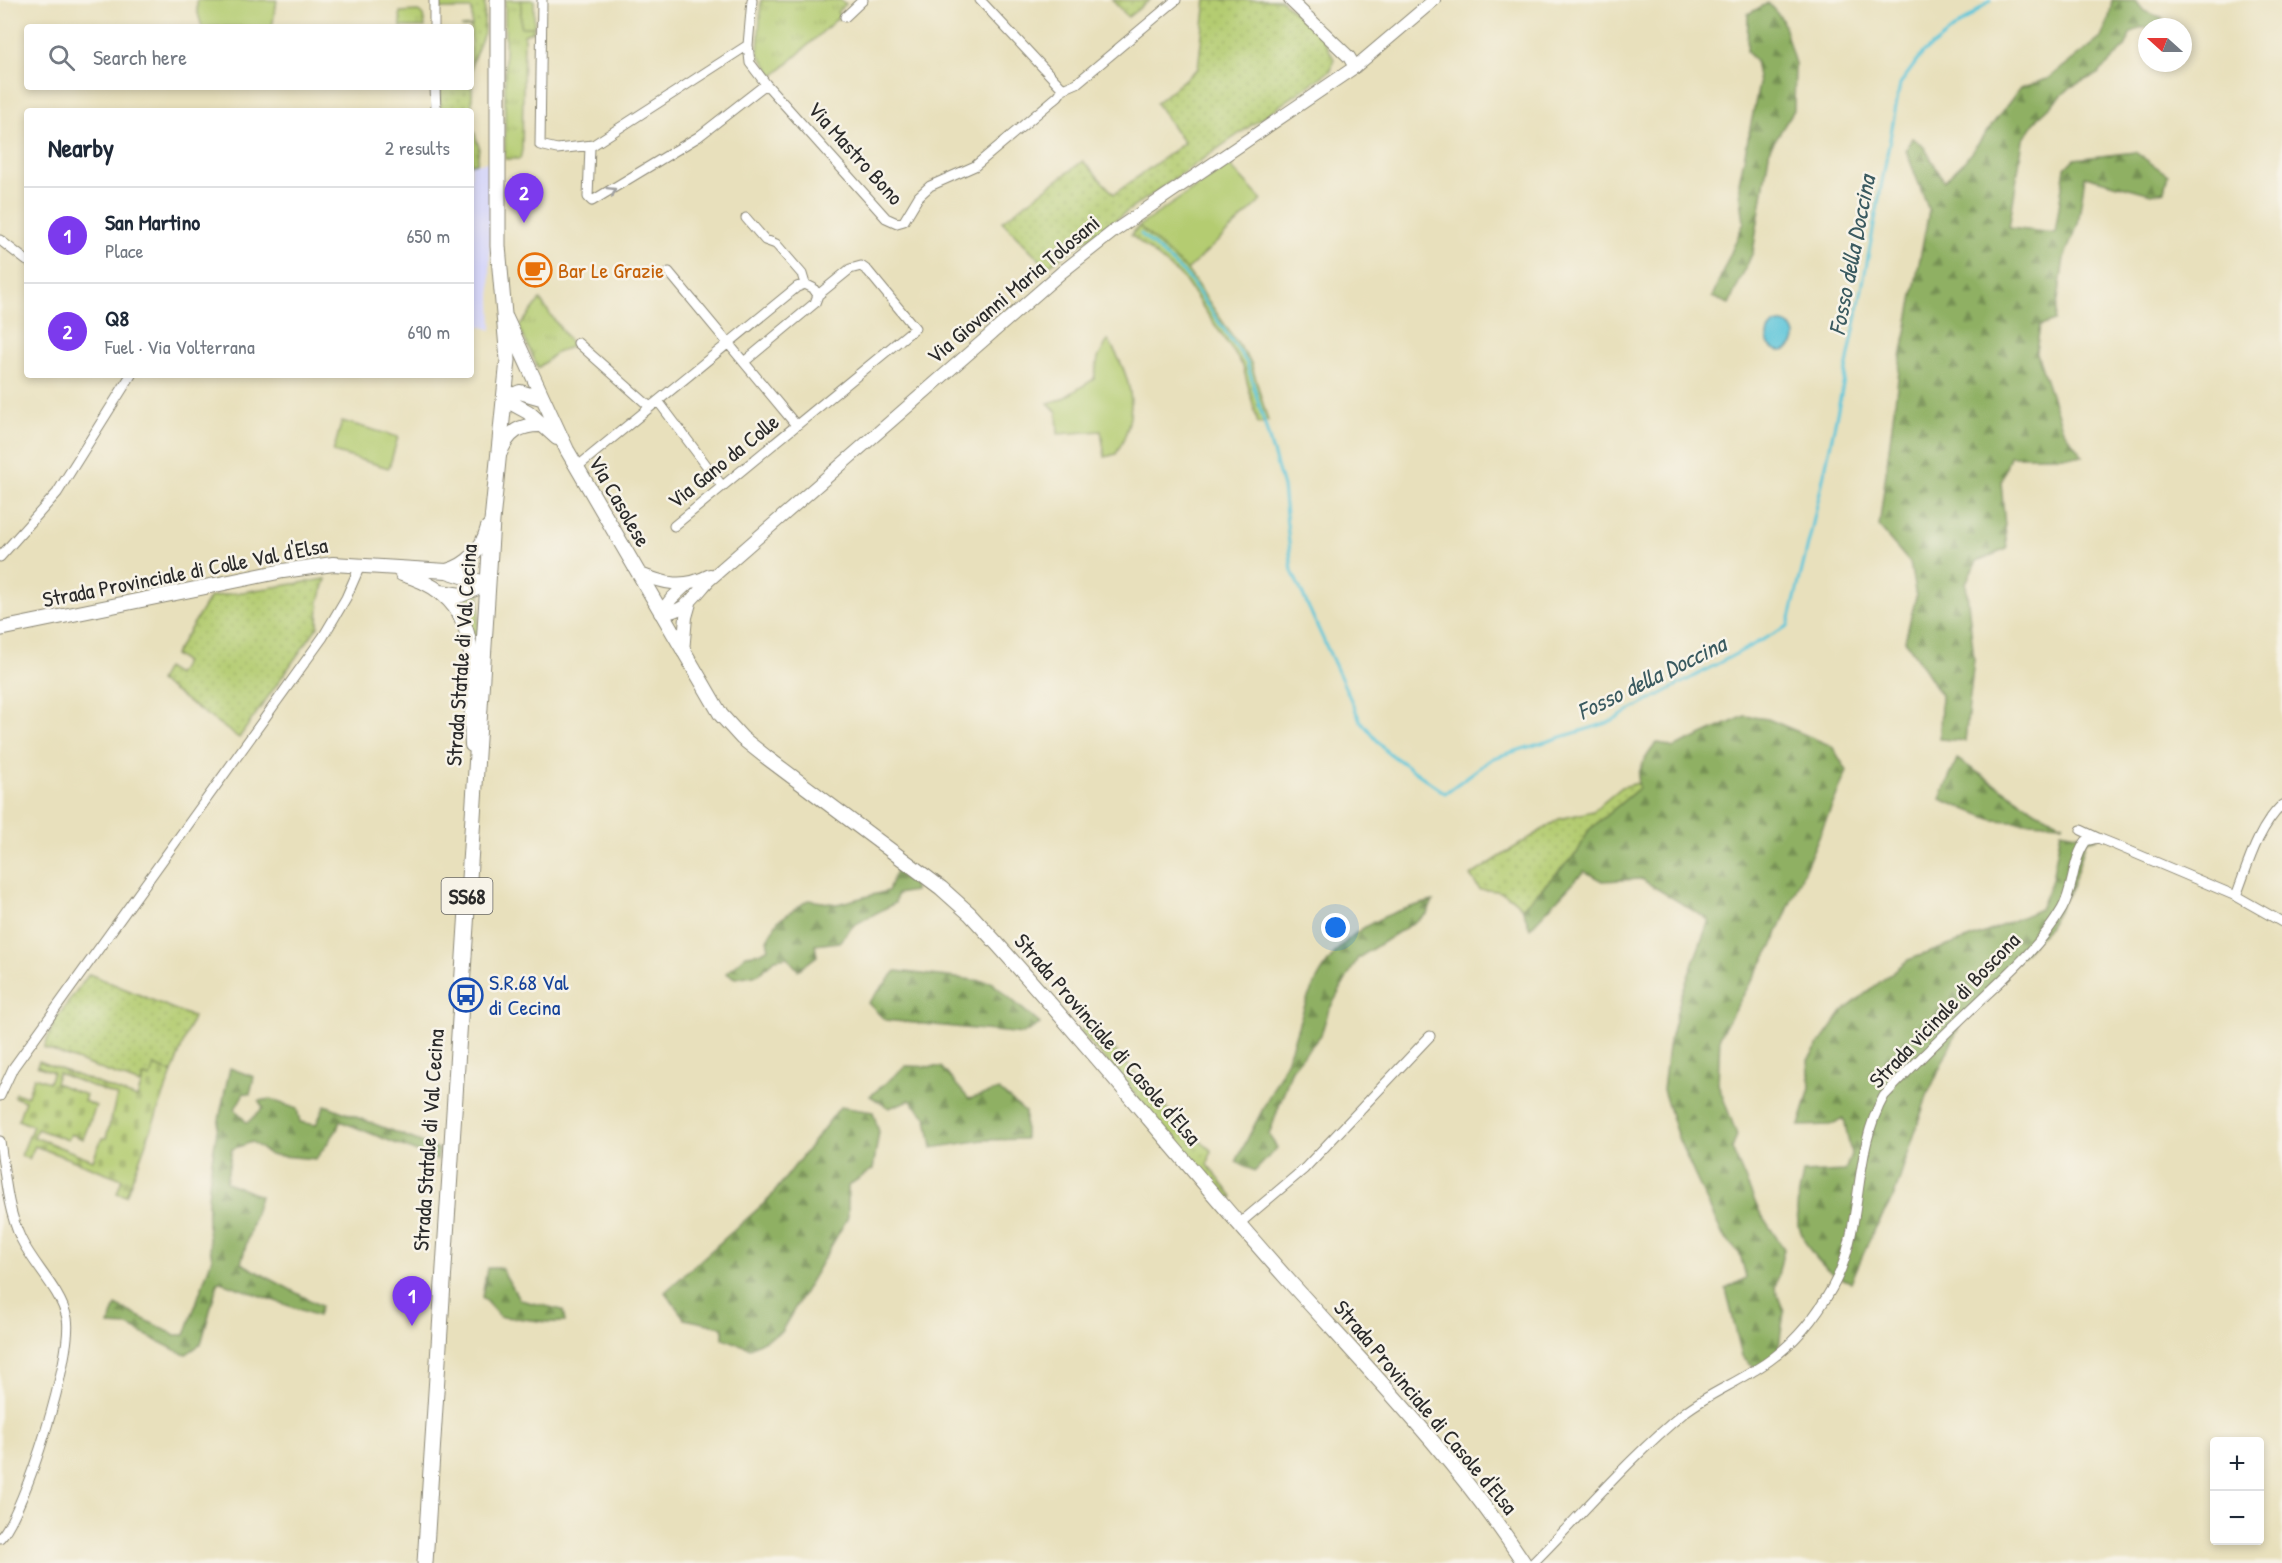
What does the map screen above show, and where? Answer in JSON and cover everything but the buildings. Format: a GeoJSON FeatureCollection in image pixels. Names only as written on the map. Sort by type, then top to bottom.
{"type":"FeatureCollection","features":[{"type":"Feature","properties":{"kind":"main road","name":"SS68"},"geometry":{"type":"LineString","coordinates":[[493,504],[508,360],[499,268],[497,216],[498,0]]}},
{"type":"Feature","properties":{"kind":"main road","name":"Via Casolese"},"geometry":{"type":"LineString","coordinates":[[505,316],[567,450],[638,573]]}},
{"type":"Feature","properties":{"kind":"main road"},"geometry":{"type":"LineString","coordinates":[[504,399],[519,392],[541,398]]}},
{"type":"Feature","properties":{"kind":"main road","name":"Via Casolese"},"geometry":{"type":"LineString","coordinates":[[504,399],[528,412],[567,450]]}},
{"type":"Feature","properties":{"kind":"main road"},"geometry":{"type":"LineString","coordinates":[[496,460],[506,440],[514,431],[528,425],[543,425]]}},
{"type":"Feature","properties":{"kind":"main road"},"geometry":{"type":"LineString","coordinates":[[447,571],[463,564],[481,547],[493,504]]}},
{"type":"Feature","properties":{"kind":"main road","name":"Strada Statale di Val Cecina"},"geometry":{"type":"LineString","coordinates":[[425,1563],[493,504]]}},
{"type":"Feature","properties":{"kind":"main road","name":"Strada Provinciale di Colle Val d'Elsa"},"geometry":{"type":"LineString","coordinates":[[0,629],[283,571],[333,564],[447,571],[488,584]]}},
{"type":"Feature","properties":{"kind":"main road","name":"Strada Provinciale di Colle Val d'Elsa"},"geometry":{"type":"LineString","coordinates":[[378,568],[410,576],[439,591],[461,595],[488,584]]}},
{"type":"Feature","properties":{"kind":"main road","name":"Strada Provinciale di Casole d'Elsa"},"geometry":{"type":"LineString","coordinates":[[638,573],[717,710],[742,738],[941,888],[970,914],[1464,1479],[1491,1513],[1524,1563]]}},
{"type":"Feature","properties":{"kind":"main road","name":"Strada Provinciale di Colle Val d'Elsa"},"geometry":{"type":"LineString","coordinates":[[439,591],[462,617],[471,645],[475,786]]}},
{"type":"Feature","properties":{"kind":"street"},"geometry":{"type":"LineString","coordinates":[[434,0],[434,24]]}},
{"type":"Feature","properties":{"kind":"street"},"geometry":{"type":"LineString","coordinates":[[542,0],[540,145],[549,148],[590,147],[748,45],[752,0]]}},
{"type":"Feature","properties":{"kind":"street"},"geometry":{"type":"LineString","coordinates":[[845,17],[863,0]]}},
{"type":"Feature","properties":{"kind":"street"},"geometry":{"type":"LineString","coordinates":[[980,0],[1063,89],[1077,82],[1176,0]]}},
{"type":"Feature","properties":{"kind":"street"},"geometry":{"type":"LineString","coordinates":[[1290,0],[1349,57],[1355,67]]}},
{"type":"Feature","properties":{"kind":"street","name":"Via Giovanni Maria Tolosani"},"geometry":{"type":"LineString","coordinates":[[660,613],[680,611],[691,602],[719,571],[1062,272],[1114,231],[1355,67],[1434,0]]}},
{"type":"Feature","properties":{"kind":"street","name":"Via Mastro Bono"},"geometry":{"type":"LineString","coordinates":[[748,45],[750,63],[766,84],[886,218],[897,223],[904,221],[919,196],[930,186],[975,166],[1058,96],[1063,89]]}},
{"type":"Feature","properties":{"kind":"street"},"geometry":{"type":"LineString","coordinates":[[590,147],[588,194],[592,201],[706,131],[766,84]]}},
{"type":"Feature","properties":{"kind":"street"},"geometry":{"type":"LineString","coordinates":[[435,90],[436,108]]}},
{"type":"Feature","properties":{"kind":"street"},"geometry":{"type":"LineString","coordinates":[[744,362],[810,307],[818,295],[813,288],[805,284],[802,274],[776,244],[765,240],[746,218]]}},
{"type":"Feature","properties":{"kind":"street"},"geometry":{"type":"LineString","coordinates":[[0,240],[24,259]]}},
{"type":"Feature","properties":{"kind":"street","name":"Via Gano da Colle"},"geometry":{"type":"LineString","coordinates":[[674,526],[915,328],[868,271],[861,266],[850,269],[818,295]]}},
{"type":"Feature","properties":{"kind":"street","name":"Via Gano da Colle"},"geometry":{"type":"LineString","coordinates":[[669,272],[796,425]]}},
{"type":"Feature","properties":{"kind":"street"},"geometry":{"type":"LineString","coordinates":[[576,467],[797,287],[805,284]]}},
{"type":"Feature","properties":{"kind":"street"},"geometry":{"type":"LineString","coordinates":[[578,342],[654,404],[723,486]]}},
{"type":"Feature","properties":{"kind":"street"},"geometry":{"type":"LineString","coordinates":[[0,557],[57,493],[129,378]]}},
{"type":"Feature","properties":{"kind":"street"},"geometry":{"type":"LineString","coordinates":[[0,1096],[13,1068],[328,628],[360,566]]}},
{"type":"Feature","properties":{"kind":"street","name":"Via Giovanni Maria Tolosani"},"geometry":{"type":"LineString","coordinates":[[638,573],[672,585],[687,584],[719,571]]}},
{"type":"Feature","properties":{"kind":"street","name":"Via Giovanni Maria Tolosani"},"geometry":{"type":"LineString","coordinates":[[660,613],[687,584]]}},
{"type":"Feature","properties":{"kind":"street"},"geometry":{"type":"LineString","coordinates":[[683,652],[686,617],[691,602]]}},
{"type":"Feature","properties":{"kind":"street"},"geometry":{"type":"LineString","coordinates":[[2236,896],[2260,836],[2271,816],[2282,805]]}},
{"type":"Feature","properties":{"kind":"street"},"geometry":{"type":"LineString","coordinates":[[2081,830],[2236,896],[2282,922]]}},
{"type":"Feature","properties":{"kind":"street","name":"Strada vicinale di Boscona"},"geometry":{"type":"LineString","coordinates":[[1533,1563],[1633,1460],[1685,1412],[1757,1369],[1802,1333],[1837,1278],[1848,1244],[1863,1157],[1876,1110],[1884,1096],[2026,956],[2061,910],[2072,887],[2079,850],[2086,841],[2098,838]]}},
{"type":"Feature","properties":{"kind":"street"},"geometry":{"type":"LineString","coordinates":[[1240,1223],[1304,1169],[1430,1036]]}},
{"type":"Feature","properties":{"kind":"street"},"geometry":{"type":"LineString","coordinates":[[0,1141],[15,1224],[28,1252],[62,1302],[67,1320],[66,1347],[49,1419],[16,1512],[0,1538]]}},
{"type":"Feature","properties":{"kind":"shaded area"},"geometry":{"type":"Polygon","coordinates":[[[490,162],[492,330],[474,324],[474,164],[490,162]]]}},
{"type":"Feature","properties":{"kind":"green space"},"geometry":{"type":"Polygon","coordinates":[[[197,0],[277,0],[273,24],[201,24],[197,0]]]}},
{"type":"Feature","properties":{"kind":"green space"},"geometry":{"type":"Polygon","coordinates":[[[439,0],[485,0],[484,33],[474,58],[472,9],[441,9],[439,0]]]}},
{"type":"Feature","properties":{"kind":"green space"},"geometry":{"type":"Polygon","coordinates":[[[505,0],[521,0],[521,27],[534,27],[533,31],[524,35],[520,159],[505,159],[505,0]]]}},
{"type":"Feature","properties":{"kind":"green space"},"geometry":{"type":"Polygon","coordinates":[[[521,0],[534,0],[534,27],[521,27],[521,0]]]}},
{"type":"Feature","properties":{"kind":"green space"},"geometry":{"type":"Polygon","coordinates":[[[761,0],[840,0],[846,4],[837,12],[840,16],[774,76],[758,53],[761,0]]]}},
{"type":"Feature","properties":{"kind":"green space"},"geometry":{"type":"Polygon","coordinates":[[[1112,0],[1150,0],[1128,17],[1112,0]]]}},
{"type":"Feature","properties":{"kind":"green space"},"geometry":{"type":"Polygon","coordinates":[[[1206,0],[1281,0],[1323,39],[1334,59],[1331,70],[1047,267],[1002,221],[1083,161],[1114,194],[1184,143],[1156,103],[1198,68],[1206,0]]]}},
{"type":"Feature","properties":{"kind":"green space"},"geometry":{"type":"Polygon","coordinates":[[[2112,0],[2135,0],[2144,11],[2161,18],[2138,18],[2138,29],[2130,34],[2126,46],[2098,74],[2071,87],[2038,118],[2023,140],[2009,228],[2055,233],[2065,168],[2074,159],[2135,152],[2168,175],[2164,191],[2151,194],[2085,176],[2078,224],[2064,258],[2055,321],[2040,326],[2036,351],[2063,430],[2083,456],[2010,456],[2001,482],[2007,549],[1977,561],[1966,583],[1974,659],[1965,741],[1940,739],[1941,695],[1905,640],[1916,597],[1910,563],[1879,527],[1900,363],[1929,211],[1906,150],[1913,138],[1924,147],[1944,181],[1963,163],[2020,88],[2047,79],[2101,38],[2109,18],[2112,0]]]}},
{"type":"Feature","properties":{"kind":"green space"},"geometry":{"type":"Polygon","coordinates":[[[1768,3],[1782,19],[1795,64],[1794,110],[1770,148],[1753,252],[1729,304],[1712,297],[1744,222],[1739,183],[1759,84],[1755,60],[1747,52],[1748,14],[1768,3]]]}},
{"type":"Feature","properties":{"kind":"green space"},"geometry":{"type":"Polygon","coordinates":[[[419,11],[423,15],[424,24],[401,24],[400,12],[419,11]]]}},
{"type":"Feature","properties":{"kind":"green space"},"geometry":{"type":"Polygon","coordinates":[[[440,90],[472,90],[472,108],[440,108],[440,90]]]}},
{"type":"Feature","properties":{"kind":"green space"},"geometry":{"type":"Polygon","coordinates":[[[474,132],[479,147],[477,163],[474,164],[474,132]]]}},
{"type":"Feature","properties":{"kind":"green space"},"geometry":{"type":"Polygon","coordinates":[[[1229,165],[1262,200],[1187,270],[1139,226],[1229,165]]]}},
{"type":"Feature","properties":{"kind":"green space"},"geometry":{"type":"Polygon","coordinates":[[[1139,226],[1187,270],[1251,363],[1268,421],[1258,424],[1243,366],[1183,278],[1131,235],[1139,226]]]}},
{"type":"Feature","properties":{"kind":"green space"},"geometry":{"type":"Polygon","coordinates":[[[540,300],[573,346],[557,352],[538,368],[519,327],[540,300]]]}},
{"type":"Feature","properties":{"kind":"green space"},"geometry":{"type":"Polygon","coordinates":[[[1108,340],[1128,382],[1131,410],[1124,439],[1116,454],[1105,457],[1101,431],[1058,434],[1057,412],[1048,403],[1062,399],[1094,379],[1098,358],[1108,340]]]}},
{"type":"Feature","properties":{"kind":"green space"},"geometry":{"type":"Polygon","coordinates":[[[342,421],[398,437],[389,468],[333,452],[342,421]]]}},
{"type":"Feature","properties":{"kind":"green space"},"geometry":{"type":"Polygon","coordinates":[[[326,579],[319,601],[318,626],[239,738],[159,681],[166,668],[177,675],[185,662],[174,655],[210,597],[326,579]]]}},
{"type":"Feature","properties":{"kind":"green space"},"geometry":{"type":"Polygon","coordinates":[[[480,592],[477,644],[455,599],[480,592]]]}},
{"type":"Feature","properties":{"kind":"green space"},"geometry":{"type":"Polygon","coordinates":[[[1745,716],[1768,719],[1832,746],[1847,771],[1772,946],[1720,1035],[1718,1084],[1737,1135],[1732,1149],[1759,1211],[1784,1249],[1775,1288],[1784,1312],[1778,1354],[1757,1369],[1742,1356],[1726,1289],[1746,1278],[1740,1254],[1723,1236],[1678,1138],[1663,1090],[1668,1047],[1681,996],[1709,920],[1641,879],[1602,881],[1584,871],[1530,928],[1522,908],[1577,853],[1589,830],[1639,788],[1640,769],[1657,742],[1673,748],[1745,716]]]}},
{"type":"Feature","properties":{"kind":"green space"},"geometry":{"type":"Polygon","coordinates":[[[1957,759],[2036,811],[2063,824],[1993,820],[1940,799],[1957,759]]]}},
{"type":"Feature","properties":{"kind":"green space"},"geometry":{"type":"Polygon","coordinates":[[[1638,783],[1639,788],[1589,830],[1577,853],[1522,908],[1503,893],[1480,890],[1470,876],[1559,819],[1593,811],[1622,787],[1638,783]]]}},
{"type":"Feature","properties":{"kind":"green space"},"geometry":{"type":"Polygon","coordinates":[[[2061,831],[2098,838],[2086,841],[2072,887],[2048,928],[1964,1016],[1927,1096],[1894,1196],[1872,1234],[1851,1282],[1840,1278],[1821,1264],[1814,1255],[1798,1223],[1797,1206],[1803,1173],[1845,1171],[1851,1154],[1844,1118],[1830,1125],[1799,1126],[1810,1088],[1808,1060],[1842,1012],[1908,960],[1987,932],[2040,909],[2052,879],[2061,831]]]}},
{"type":"Feature","properties":{"kind":"green space"},"geometry":{"type":"Polygon","coordinates":[[[897,868],[910,876],[915,891],[897,894],[895,903],[854,925],[839,942],[815,945],[817,956],[798,970],[787,957],[775,959],[759,974],[735,978],[726,973],[746,955],[760,953],[769,948],[767,940],[778,921],[808,900],[837,904],[888,891],[897,868]]]}},
{"type":"Feature","properties":{"kind":"green space"},"geometry":{"type":"Polygon","coordinates":[[[1433,901],[1427,914],[1358,958],[1328,1012],[1321,1035],[1292,1069],[1269,1135],[1277,1148],[1255,1171],[1236,1162],[1287,1059],[1310,993],[1332,957],[1359,931],[1375,921],[1392,913],[1433,901]]]}},
{"type":"Feature","properties":{"kind":"green space"},"geometry":{"type":"Polygon","coordinates":[[[896,971],[991,982],[1040,1024],[1023,1034],[885,1020],[868,1003],[896,971]]]}},
{"type":"Feature","properties":{"kind":"green space"},"geometry":{"type":"Polygon","coordinates":[[[89,974],[193,1017],[172,1073],[154,1066],[150,1078],[144,1076],[140,1084],[44,1048],[55,1020],[89,974]]]}},
{"type":"Feature","properties":{"kind":"green space"},"geometry":{"type":"Polygon","coordinates":[[[1090,1022],[1180,1124],[1211,1150],[1208,1165],[1233,1197],[1227,1201],[1080,1031],[1090,1022]]]}},
{"type":"Feature","properties":{"kind":"green space"},"geometry":{"type":"Polygon","coordinates":[[[39,1061],[137,1098],[144,1076],[150,1078],[154,1066],[172,1073],[126,1196],[117,1193],[122,1179],[35,1146],[29,1159],[21,1156],[33,1126],[18,1120],[25,1101],[14,1097],[16,1093],[27,1097],[34,1077],[49,1082],[53,1072],[37,1066],[39,1061]],[[58,1073],[55,1083],[86,1095],[84,1101],[96,1106],[83,1139],[71,1134],[68,1140],[37,1129],[34,1137],[93,1160],[102,1138],[106,1138],[117,1096],[58,1073]]]}},
{"type":"Feature","properties":{"kind":"green space"},"geometry":{"type":"Polygon","coordinates":[[[906,1066],[941,1067],[969,1099],[999,1090],[1025,1112],[1025,1139],[983,1140],[932,1148],[927,1118],[910,1100],[889,1108],[870,1096],[906,1066]]]}},
{"type":"Feature","properties":{"kind":"green space"},"geometry":{"type":"Polygon","coordinates":[[[230,1068],[254,1077],[250,1094],[244,1093],[235,1109],[247,1123],[263,1108],[259,1101],[270,1099],[297,1109],[300,1122],[316,1125],[325,1105],[439,1149],[437,1160],[340,1121],[337,1130],[316,1159],[270,1155],[252,1142],[232,1149],[226,1182],[260,1196],[241,1263],[321,1306],[318,1316],[218,1281],[201,1344],[185,1355],[128,1326],[109,1325],[116,1305],[175,1335],[185,1335],[212,1258],[209,1236],[209,1188],[230,1068]]]}},
{"type":"Feature","properties":{"kind":"green space"},"geometry":{"type":"Polygon","coordinates":[[[840,1107],[873,1112],[879,1132],[873,1169],[848,1186],[848,1217],[781,1332],[750,1348],[723,1338],[723,1327],[685,1319],[665,1292],[770,1198],[840,1107]]]}},
{"type":"Feature","properties":{"kind":"green space"},"geometry":{"type":"Polygon","coordinates":[[[487,1268],[501,1268],[520,1300],[563,1310],[565,1322],[500,1317],[482,1297],[487,1268]]]}},
{"type":"Feature","properties":{"kind":"water"},"geometry":{"type":"Polygon","coordinates":[[[1781,323],[1791,327],[1795,337],[1791,347],[1781,351],[1771,347],[1767,337],[1771,327],[1781,323]]]}},
{"type":"Feature","properties":{"kind":"waterway","name":"Fosso della Doccina"},"geometry":{"type":"LineString","coordinates":[[1141,234],[1187,276],[1247,363],[1283,487],[1292,571],[1360,720],[1386,751],[1445,793],[1493,758],[1607,723],[1788,626],[1835,424],[1900,84],[1923,53],[1991,0]]}},
{"type":"Feature","properties":{"kind":"place","name":"Q8"},"geometry":{"type":"Point","coordinates":[524,223]}},
{"type":"Feature","properties":{"kind":"place","name":"Bar Le Grazie"},"geometry":{"type":"Point","coordinates":[535,270]}},
{"type":"Feature","properties":{"kind":"place","name":"S.R.68 Val di Cecina"},"geometry":{"type":"Point","coordinates":[466,995]}},
{"type":"Feature","properties":{"kind":"place","name":"San Martino"},"geometry":{"type":"Point","coordinates":[412,1326]}}]}
